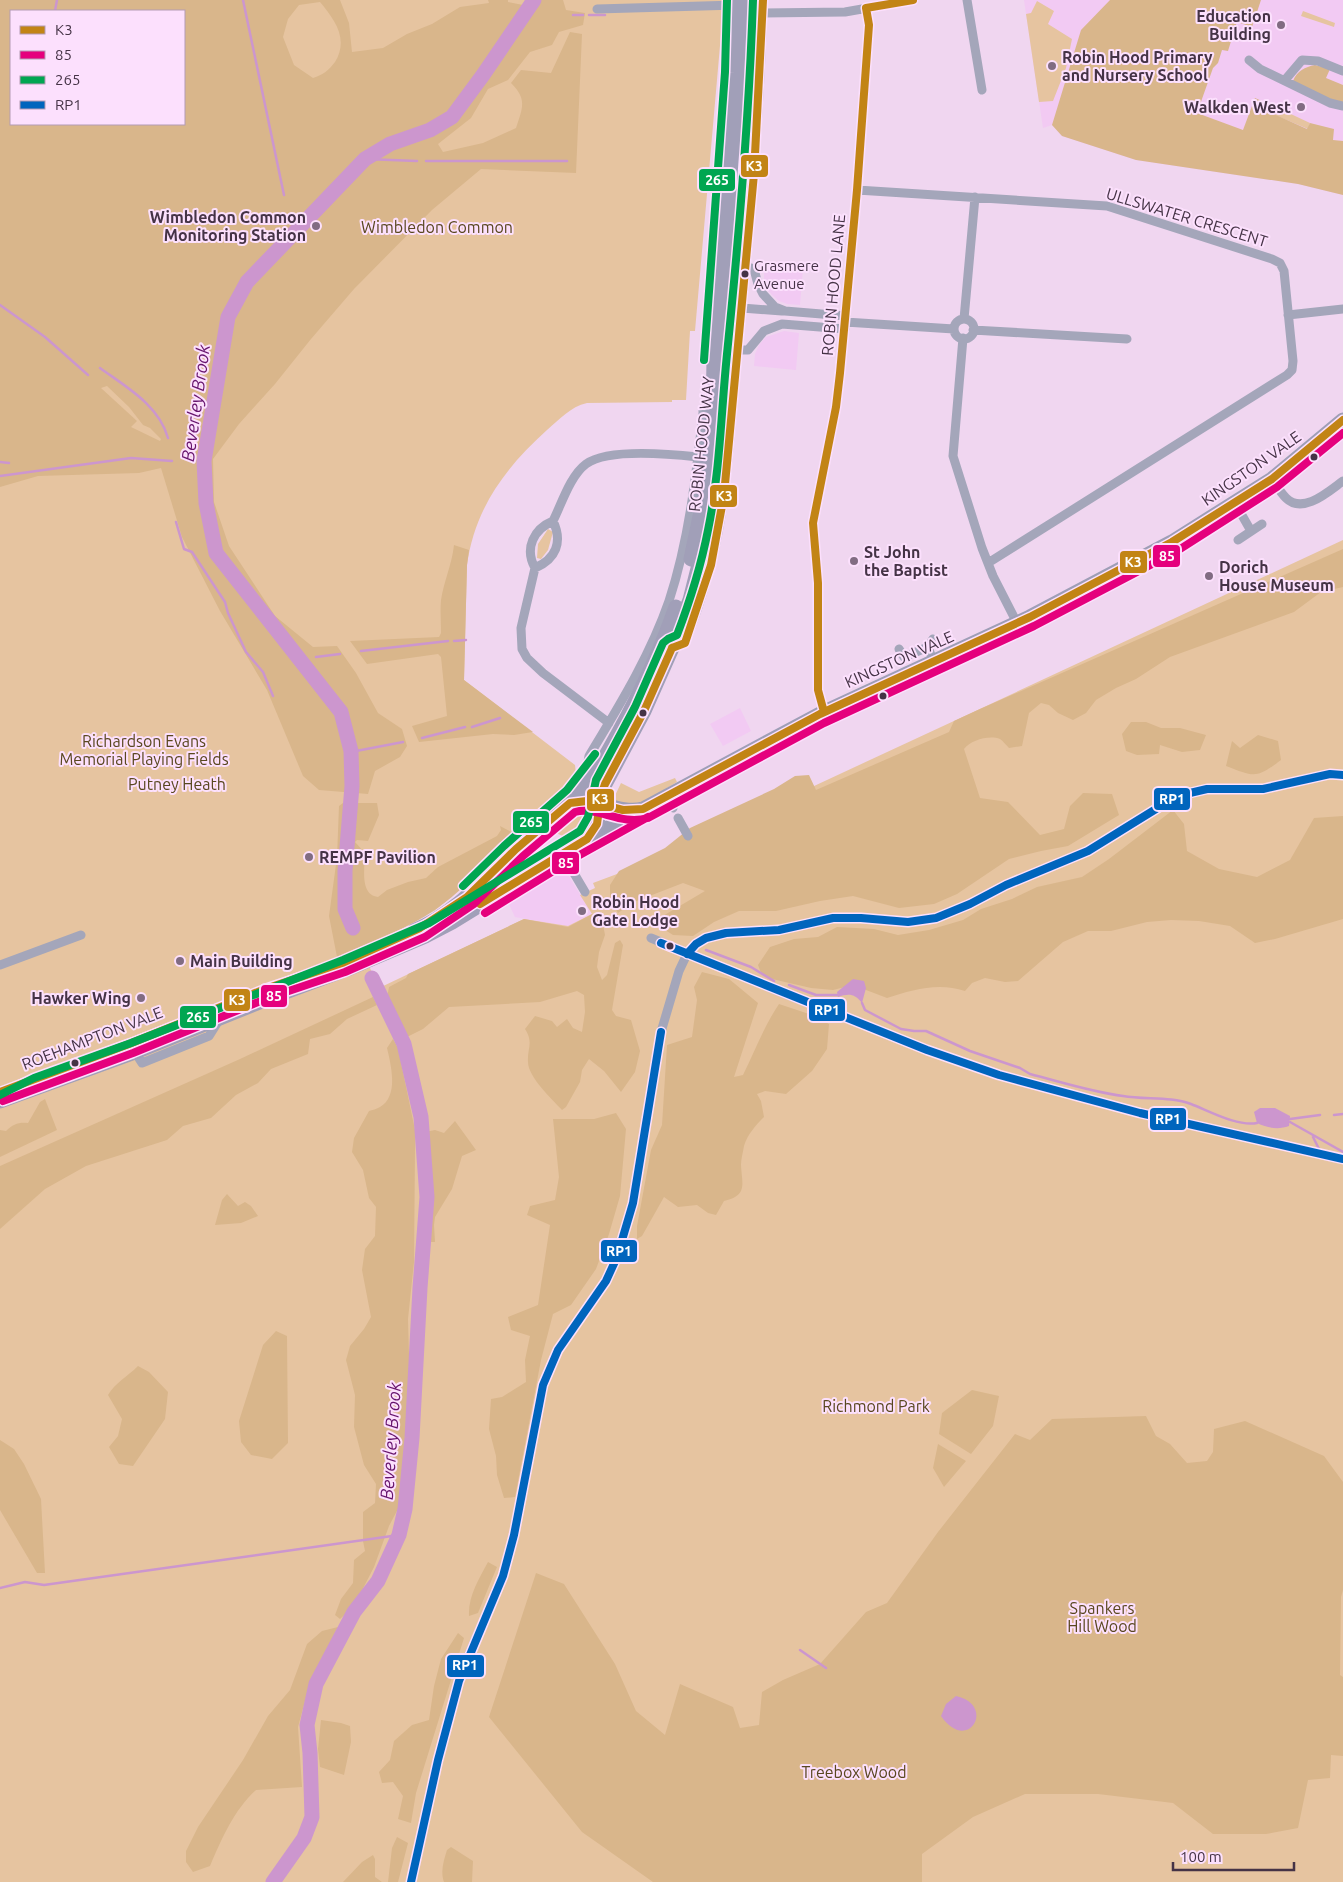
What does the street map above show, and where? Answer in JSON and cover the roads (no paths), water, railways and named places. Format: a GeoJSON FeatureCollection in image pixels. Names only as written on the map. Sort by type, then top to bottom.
{"type":"FeatureCollection","features":[{"type":"Feature","properties":{"kind":"highway","name":"ROBIN HOOD WAY"},"geometry":{"type":"LineString","coordinates":[[568,805],[590,780],[612,746],[644,685],[680,597],[693,551],[702,507],[713,416],[719,278],[742,2]]}},
{"type":"Feature","properties":{"kind":"highway","name":"ROBIN HOOD WAY"},"geometry":{"type":"LineString","coordinates":[[599,804],[605,784],[678,645],[710,521],[719,458],[742,190],[742,2]]}},
{"type":"Feature","properties":{"kind":"highway"},"geometry":{"type":"LineString","coordinates":[[422,932],[452,922],[587,839],[593,833],[597,824],[599,804]]}},
{"type":"Feature","properties":{"kind":"highway"},"geometry":{"type":"LineString","coordinates":[[422,932],[467,897],[516,849],[568,805]]}},
{"type":"Feature","properties":{"kind":"highway","name":"ROEHAMPTON VALE"},"geometry":{"type":"LineString","coordinates":[[0,1101],[135,1052],[347,969],[422,932]]}},
{"type":"Feature","properties":{"kind":"highway","name":"ROEHAMPTON VALE"},"geometry":{"type":"LineString","coordinates":[[0,1092],[422,932]]}},
{"type":"Feature","properties":{"kind":"highway"},"geometry":{"type":"LineString","coordinates":[[0,1106],[37,1087]]}},
{"type":"Feature","properties":{"kind":"main road","name":"KINGSTON VALE"},"geometry":{"type":"LineString","coordinates":[[568,805],[581,800],[620,810],[632,811],[670,802],[824,712],[934,663],[1017,623],[1072,596],[1172,542],[1272,479],[1343,420]]}},
{"type":"Feature","properties":{"kind":"main road"},"geometry":{"type":"LineString","coordinates":[[587,839],[643,809]]}},
{"type":"Feature","properties":{"kind":"street","name":"ROBIN HOOD WAY"},"geometry":{"type":"LineString","coordinates":[[678,645],[703,594],[721,518],[744,308],[745,267],[761,81],[763,0]]}},
{"type":"Feature","properties":{"kind":"street"},"geometry":{"type":"LineString","coordinates":[[763,13],[845,12],[913,0]]}},
{"type":"Feature","properties":{"kind":"street"},"geometry":{"type":"LineString","coordinates":[[967,0],[982,90]]}},
{"type":"Feature","properties":{"kind":"street"},"geometry":{"type":"LineString","coordinates":[[597,9],[742,2]]}},
{"type":"Feature","properties":{"kind":"street","name":"ROBIN HOOD LANE"},"geometry":{"type":"LineString","coordinates":[[824,712],[818,690],[818,583],[813,523],[836,407],[845,322],[869,25],[866,8]]}},
{"type":"Feature","properties":{"kind":"street"},"geometry":{"type":"LineString","coordinates":[[1248,60],[1260,69],[1330,103],[1343,106]]}},
{"type":"Feature","properties":{"kind":"street"},"geometry":{"type":"LineString","coordinates":[[1285,80],[1302,60],[1318,61],[1343,71]]}},
{"type":"Feature","properties":{"kind":"street","name":"ULLSWATER CRESCENT"},"geometry":{"type":"LineString","coordinates":[[857,190],[1107,206],[1272,259],[1280,263],[1284,271],[1293,361],[1292,370],[1287,375],[988,563]]}},
{"type":"Feature","properties":{"kind":"street"},"geometry":{"type":"LineString","coordinates":[[964,319],[975,197]]}},
{"type":"Feature","properties":{"kind":"street"},"geometry":{"type":"LineString","coordinates":[[745,267],[751,268],[755,273],[763,294],[775,307],[785,312]]}},
{"type":"Feature","properties":{"kind":"street"},"geometry":{"type":"LineString","coordinates":[[744,308],[785,312],[845,322]]}},
{"type":"Feature","properties":{"kind":"street"},"geometry":{"type":"LineString","coordinates":[[1288,315],[1343,309]]}},
{"type":"Feature","properties":{"kind":"street"},"geometry":{"type":"LineString","coordinates":[[964,319],[970,322],[973,330],[971,335],[963,338],[958,336],[954,328],[958,321],[964,319]]}},
{"type":"Feature","properties":{"kind":"street"},"geometry":{"type":"LineString","coordinates":[[740,350],[748,350],[764,331],[782,324],[845,322],[954,328]]}},
{"type":"Feature","properties":{"kind":"street"},"geometry":{"type":"LineString","coordinates":[[973,330],[1127,339]]}},
{"type":"Feature","properties":{"kind":"street"},"geometry":{"type":"LineString","coordinates":[[963,338],[953,456],[988,563],[1017,623]]}},
{"type":"Feature","properties":{"kind":"street","name":"ROBIN HOOD WAY"},"geometry":{"type":"LineString","coordinates":[[590,780],[588,758],[636,675],[668,602],[683,550],[698,457],[703,410],[713,404]]}},
{"type":"Feature","properties":{"kind":"street"},"geometry":{"type":"LineString","coordinates":[[609,723],[543,673],[527,658],[522,649],[521,628],[535,568],[530,559],[530,547],[543,525],[553,521],[577,474],[586,464],[597,458],[623,454],[698,457]]}},
{"type":"Feature","properties":{"kind":"street"},"geometry":{"type":"LineString","coordinates":[[1272,479],[1287,499],[1300,504],[1314,500],[1343,480]]}},
{"type":"Feature","properties":{"kind":"street"},"geometry":{"type":"LineString","coordinates":[[1235,503],[1251,532]]}},
{"type":"Feature","properties":{"kind":"street"},"geometry":{"type":"LineString","coordinates":[[535,568],[546,563],[553,555],[558,541],[558,530],[553,521]]}},
{"type":"Feature","properties":{"kind":"street"},"geometry":{"type":"LineString","coordinates":[[1238,540],[1262,524]]}},
{"type":"Feature","properties":{"kind":"street"},"geometry":{"type":"LineString","coordinates":[[900,649],[904,657],[928,647],[933,639]]}},
{"type":"Feature","properties":{"kind":"street"},"geometry":{"type":"LineString","coordinates":[[928,647],[934,663]]}},
{"type":"Feature","properties":{"kind":"street"},"geometry":{"type":"LineString","coordinates":[[678,818],[688,836]]}},
{"type":"Feature","properties":{"kind":"street"},"geometry":{"type":"LineString","coordinates":[[562,853],[585,892]]}},
{"type":"Feature","properties":{"kind":"street"},"geometry":{"type":"LineString","coordinates":[[0,965],[81,935]]}},
{"type":"Feature","properties":{"kind":"street"},"geometry":{"type":"LineString","coordinates":[[651,938],[927,1050],[999,1075],[1140,1113],[1343,1159]]}},
{"type":"Feature","properties":{"kind":"street"},"geometry":{"type":"LineString","coordinates":[[411,1882],[438,1760],[459,1681],[503,1576],[514,1535],[543,1385],[549,1367],[558,1350],[606,1281],[626,1230],[633,1203],[662,1032],[679,971],[687,954]]}},
{"type":"Feature","properties":{"kind":"waterway"},"geometry":{"type":"LineString","coordinates":[[55,10],[57,0]]}},
{"type":"Feature","properties":{"kind":"waterway"},"geometry":{"type":"LineString","coordinates":[[243,0],[284,195]]}},
{"type":"Feature","properties":{"kind":"waterway","name":"Beverley Brook"},"geometry":{"type":"LineString","coordinates":[[353,928],[345,909],[345,871],[352,786],[351,751],[341,712],[216,553],[206,503],[204,461],[228,317],[247,282],[365,159],[390,144],[430,130],[452,117],[534,0]]}},
{"type":"Feature","properties":{"kind":"waterway"},"geometry":{"type":"LineString","coordinates":[[573,15],[583,15]]}},
{"type":"Feature","properties":{"kind":"waterway"},"geometry":{"type":"LineString","coordinates":[[589,15],[605,15]]}},
{"type":"Feature","properties":{"kind":"waterway"},"geometry":{"type":"LineString","coordinates":[[365,159],[417,161]]}},
{"type":"Feature","properties":{"kind":"waterway"},"geometry":{"type":"LineString","coordinates":[[426,161],[567,161]]}},
{"type":"Feature","properties":{"kind":"waterway"},"geometry":{"type":"LineString","coordinates":[[0,305],[45,337],[88,375]]}},
{"type":"Feature","properties":{"kind":"waterway"},"geometry":{"type":"LineString","coordinates":[[100,368],[131,390],[149,406],[164,426],[168,438]]}},
{"type":"Feature","properties":{"kind":"waterway"},"geometry":{"type":"LineString","coordinates":[[0,476],[131,458],[172,461]]}},
{"type":"Feature","properties":{"kind":"waterway"},"geometry":{"type":"LineString","coordinates":[[0,462],[9,463]]}},
{"type":"Feature","properties":{"kind":"waterway"},"geometry":{"type":"LineString","coordinates":[[176,522],[184,549],[192,552],[225,602],[246,652],[263,672],[273,696]]}},
{"type":"Feature","properties":{"kind":"waterway"},"geometry":{"type":"LineString","coordinates":[[454,641],[466,640]]}},
{"type":"Feature","properties":{"kind":"waterway"},"geometry":{"type":"LineString","coordinates":[[361,651],[448,641]]}},
{"type":"Feature","properties":{"kind":"waterway"},"geometry":{"type":"LineString","coordinates":[[316,657],[340,654]]}},
{"type":"Feature","properties":{"kind":"waterway"},"geometry":{"type":"LineString","coordinates":[[472,727],[500,718]]}},
{"type":"Feature","properties":{"kind":"waterway"},"geometry":{"type":"LineString","coordinates":[[422,738],[465,727]]}},
{"type":"Feature","properties":{"kind":"waterway"},"geometry":{"type":"LineString","coordinates":[[351,752],[403,742]]}},
{"type":"Feature","properties":{"kind":"waterway"},"geometry":{"type":"LineString","coordinates":[[706,950],[751,967],[774,981]]}},
{"type":"Feature","properties":{"kind":"waterway","name":"Beverley Brook"},"geometry":{"type":"LineString","coordinates":[[273,1882],[304,1838],[312,1817],[307,1725],[316,1684],[354,1612],[378,1581],[399,1535],[405,1509],[412,1438],[427,1197],[421,1117],[404,1044],[372,978]]}},
{"type":"Feature","properties":{"kind":"waterway"},"geometry":{"type":"LineString","coordinates":[[789,985],[816,995],[838,995]]}},
{"type":"Feature","properties":{"kind":"waterway"},"geometry":{"type":"LineString","coordinates":[[862,1003],[865,1010],[901,1029],[926,1031],[970,1051],[1020,1068],[1030,1074],[1111,1094],[1183,1102],[1233,1121],[1249,1124],[1257,1123]]}},
{"type":"Feature","properties":{"kind":"waterway"},"geometry":{"type":"LineString","coordinates":[[1334,1115],[1343,1114]]}},
{"type":"Feature","properties":{"kind":"waterway"},"geometry":{"type":"LineString","coordinates":[[1290,1119],[1320,1115]]}},
{"type":"Feature","properties":{"kind":"waterway"},"geometry":{"type":"LineString","coordinates":[[1290,1122],[1343,1152]]}},
{"type":"Feature","properties":{"kind":"waterway"},"geometry":{"type":"LineString","coordinates":[[1313,1137],[1320,1151]]}},
{"type":"Feature","properties":{"kind":"waterway"},"geometry":{"type":"LineString","coordinates":[[0,1588],[25,1582],[44,1585],[399,1535]]}},
{"type":"Feature","properties":{"kind":"waterway"},"geometry":{"type":"LineString","coordinates":[[800,1650],[826,1668]]}},
{"type":"Feature","properties":{"kind":"place","name":"Education Building"},"geometry":{"type":"Point","coordinates":[1281,25]}},
{"type":"Feature","properties":{"kind":"place","name":"Robin Hood Primary and Nursery School"},"geometry":{"type":"Point","coordinates":[1052,66]}},
{"type":"Feature","properties":{"kind":"place","name":"Walkden West"},"geometry":{"type":"Point","coordinates":[1301,107]}},
{"type":"Feature","properties":{"kind":"place","name":"Wimbledon Common Monitoring Station"},"geometry":{"type":"Point","coordinates":[316,226]}},
{"type":"Feature","properties":{"kind":"place","name":"Grasmere Avenue"},"geometry":{"type":"Point","coordinates":[745,274]}},
{"type":"Feature","properties":{"kind":"place","name":"St John the Baptist"},"geometry":{"type":"Point","coordinates":[854,561]}},
{"type":"Feature","properties":{"kind":"place","name":"Dorich House Museum"},"geometry":{"type":"Point","coordinates":[1209,576]}},
{"type":"Feature","properties":{"kind":"place","name":"REMPF Pavilion"},"geometry":{"type":"Point","coordinates":[309,857]}},
{"type":"Feature","properties":{"kind":"place","name":"Robin Hood Gate Lodge"},"geometry":{"type":"Point","coordinates":[582,911]}},
{"type":"Feature","properties":{"kind":"place","name":"Main Building"},"geometry":{"type":"Point","coordinates":[180,961]}},
{"type":"Feature","properties":{"kind":"place","name":"Hawker Wing"},"geometry":{"type":"Point","coordinates":[141,998]}},
{"type":"Feature","properties":{"kind":"park label","name":"Wimbledon Common"},"geometry":{"type":"Point","coordinates":[437,227]}},
{"type":"Feature","properties":{"kind":"park label","name":"Richardson Evans Memorial Playing Fields"},"geometry":{"type":"Point","coordinates":[144,750]}},
{"type":"Feature","properties":{"kind":"park label","name":"Putney Heath"},"geometry":{"type":"Point","coordinates":[177,784]}},
{"type":"Feature","properties":{"kind":"park label","name":"Richmond Park"},"geometry":{"type":"Point","coordinates":[876,1406]}},
{"type":"Feature","properties":{"kind":"park label","name":"Spankers Hill Wood"},"geometry":{"type":"Point","coordinates":[1102,1617]}},
{"type":"Feature","properties":{"kind":"park label","name":"Treebox Wood"},"geometry":{"type":"Point","coordinates":[854,1772]}}]}
